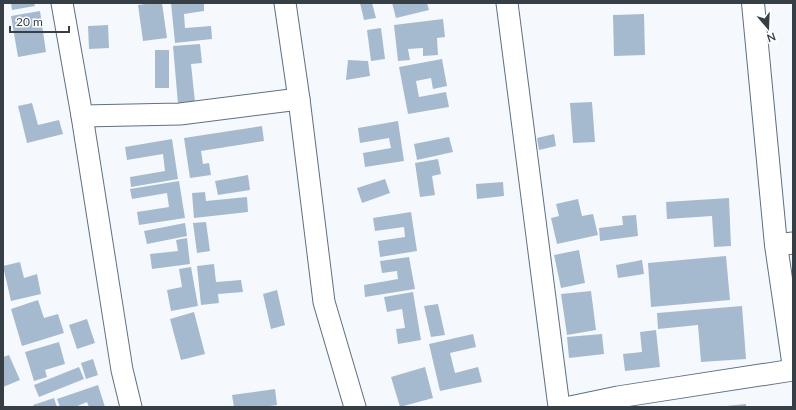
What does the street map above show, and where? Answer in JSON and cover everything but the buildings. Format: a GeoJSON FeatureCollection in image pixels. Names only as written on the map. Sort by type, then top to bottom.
{"type":"FeatureCollection","features":[{"type":"Feature","properties":{"kind":"street"},"geometry":{"type":"LineString","coordinates":[[62,3],[82,116],[122,370],[131,407]]}},
{"type":"Feature","properties":{"kind":"street"},"geometry":{"type":"LineString","coordinates":[[285,3],[299,99],[324,302],[355,407]]}},
{"type":"Feature","properties":{"kind":"street"},"geometry":{"type":"LineString","coordinates":[[507,3],[558,407]]}},
{"type":"Feature","properties":{"kind":"street"},"geometry":{"type":"LineString","coordinates":[[753,3],[785,244],[793,361]]}},
{"type":"Feature","properties":{"kind":"street"},"geometry":{"type":"LineString","coordinates":[[82,116],[180,114],[299,99]]}},
{"type":"Feature","properties":{"kind":"street"},"geometry":{"type":"LineString","coordinates":[[570,407],[618,397],[793,370]]}}]}
